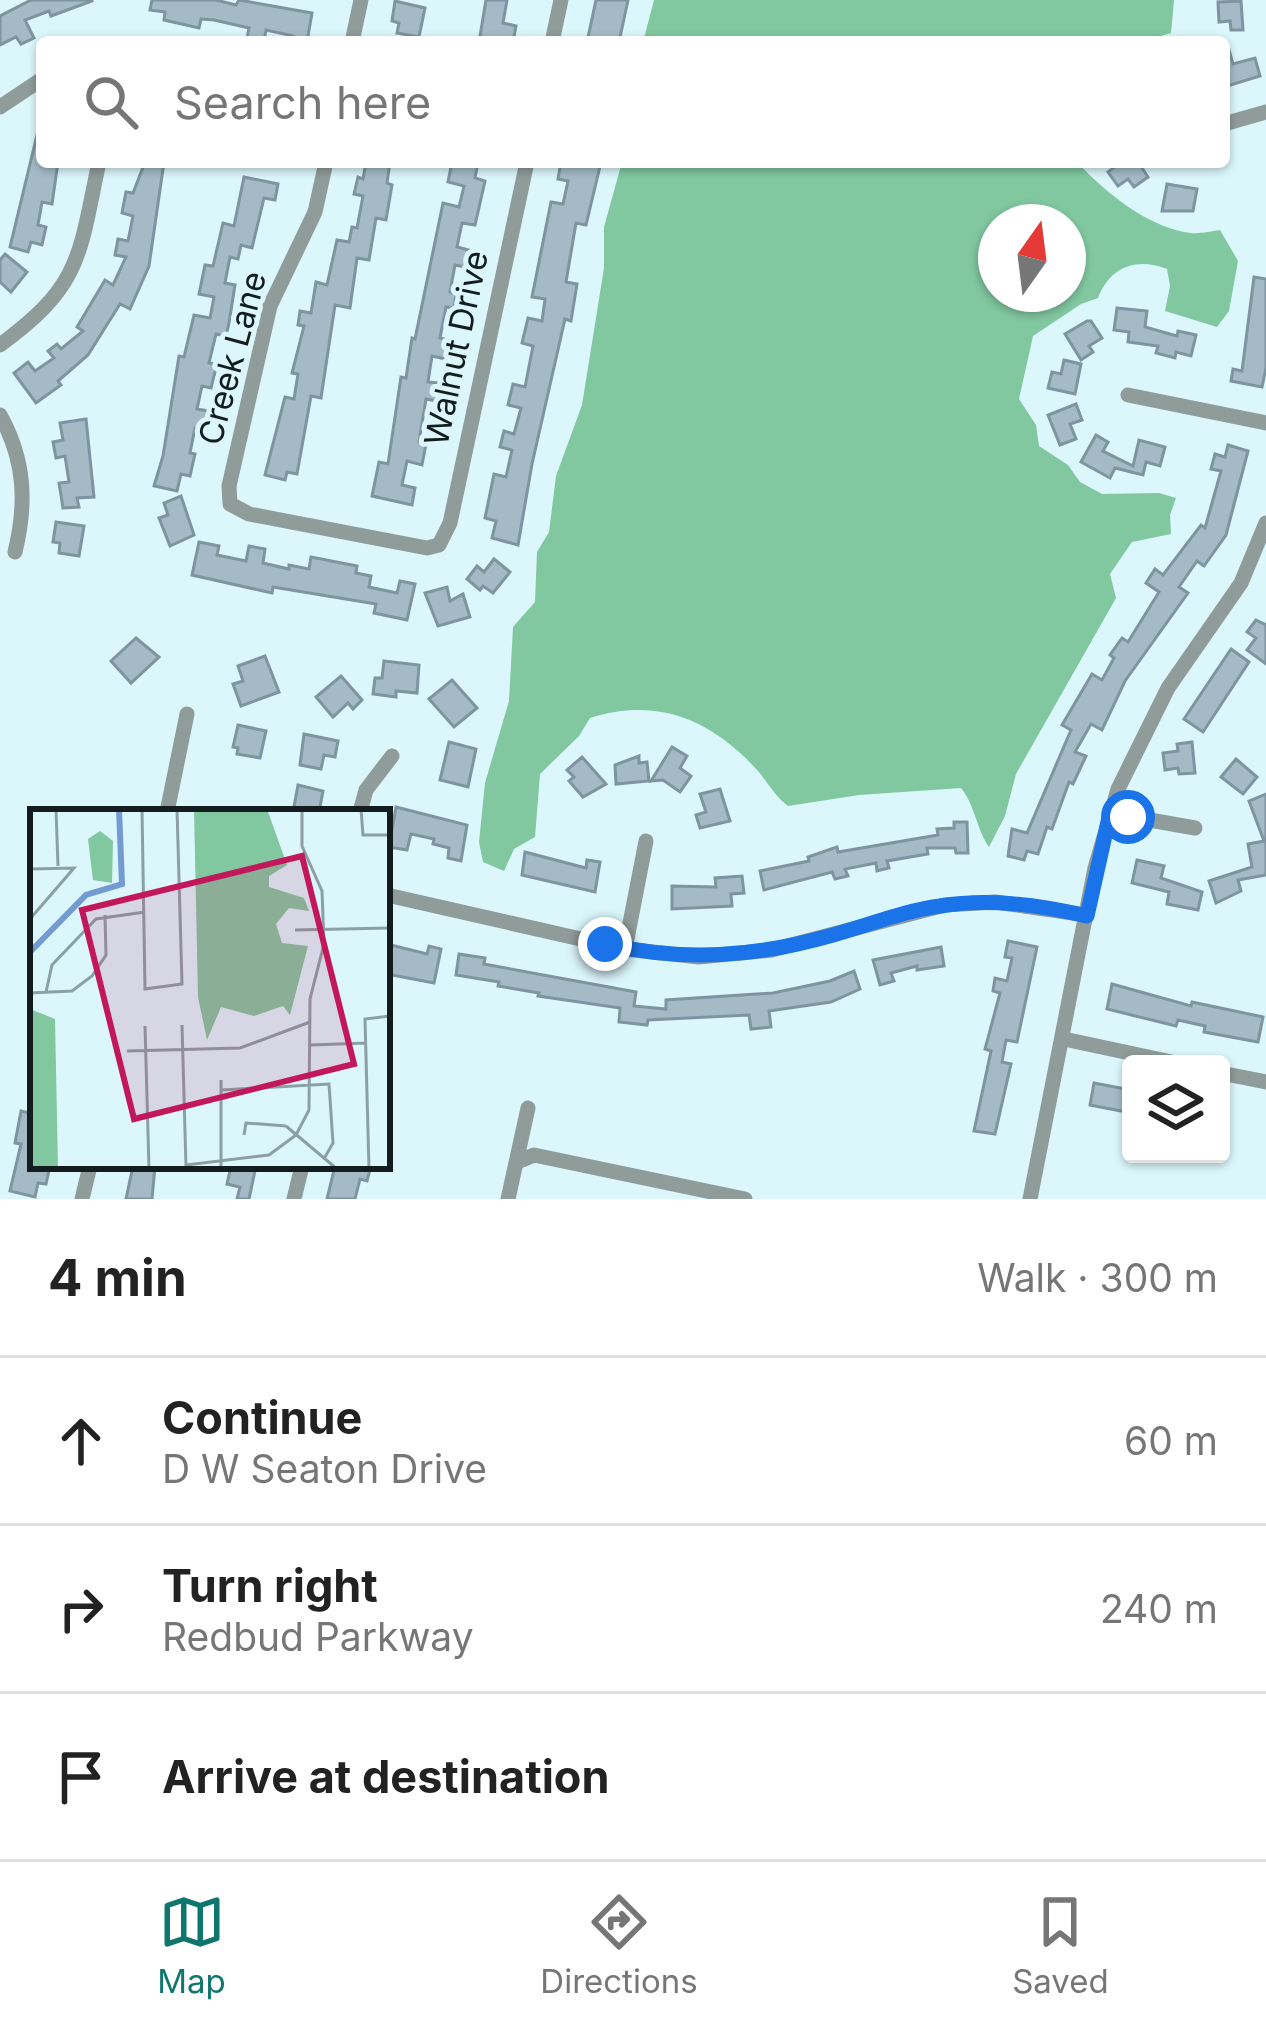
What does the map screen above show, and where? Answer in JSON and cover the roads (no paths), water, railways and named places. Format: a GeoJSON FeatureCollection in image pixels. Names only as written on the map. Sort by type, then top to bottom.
{"type":"FeatureCollection","features":[{"type":"Feature","properties":{"kind":"street"},"geometry":{"type":"LineString","coordinates":[[353,36],[361,0]]}},
{"type":"Feature","properties":{"kind":"street"},"geometry":{"type":"LineString","coordinates":[[553,36],[561,0]]}},
{"type":"Feature","properties":{"kind":"street"},"geometry":{"type":"LineString","coordinates":[[0,107],[36,83]]}},
{"type":"Feature","properties":{"kind":"street"},"geometry":{"type":"LineString","coordinates":[[1230,122],[1266,112]]}},
{"type":"Feature","properties":{"kind":"street"},"geometry":{"type":"LineString","coordinates":[[0,345],[45,309],[66,284],[98,168]]}},
{"type":"Feature","properties":{"kind":"street","name":"Creek Lane"},"geometry":{"type":"LineString","coordinates":[[325,168],[315,212],[270,307],[230,504],[240,512],[416,548],[439,545]]}},
{"type":"Feature","properties":{"kind":"street","name":"Walnut Drive"},"geometry":{"type":"LineString","coordinates":[[439,545],[450,523],[526,168]]}},
{"type":"Feature","properties":{"kind":"street"},"geometry":{"type":"LineString","coordinates":[[1128,395],[1266,424]]}},
{"type":"Feature","properties":{"kind":"street"},"geometry":{"type":"LineString","coordinates":[[0,416],[12,437],[22,478],[24,509],[15,552]]}},
{"type":"Feature","properties":{"kind":"street"},"geometry":{"type":"LineString","coordinates":[[1030,1199],[1110,813],[1150,718],[1232,598],[1266,523]]}},
{"type":"Feature","properties":{"kind":"street"},"geometry":{"type":"LineString","coordinates":[[168,809],[187,714]]}},
{"type":"Feature","properties":{"kind":"street"},"geometry":{"type":"LineString","coordinates":[[361,809],[366,790],[392,756]]}},
{"type":"Feature","properties":{"kind":"street"},"geometry":{"type":"LineString","coordinates":[[1110,813],[1196,828]]}},
{"type":"Feature","properties":{"kind":"street"},"geometry":{"type":"LineString","coordinates":[[625,949],[646,841]]}},
{"type":"Feature","properties":{"kind":"street"},"geometry":{"type":"LineString","coordinates":[[390,896],[671,956],[725,957],[772,950],[945,905],[995,902],[1087,916]]}},
{"type":"Feature","properties":{"kind":"street"},"geometry":{"type":"LineString","coordinates":[[1064,1039],[1139,1055]]}},
{"type":"Feature","properties":{"kind":"street"},"geometry":{"type":"LineString","coordinates":[[1230,1075],[1266,1082]]}},
{"type":"Feature","properties":{"kind":"street"},"geometry":{"type":"LineString","coordinates":[[508,1199],[528,1108]]}},
{"type":"Feature","properties":{"kind":"street"},"geometry":{"type":"LineString","coordinates":[[517,1162],[534,1155],[745,1199]]}},
{"type":"Feature","properties":{"kind":"street"},"geometry":{"type":"LineString","coordinates":[[82,1199],[89,1169]]}},
{"type":"Feature","properties":{"kind":"street"},"geometry":{"type":"LineString","coordinates":[[294,1199],[301,1169]]}}]}
